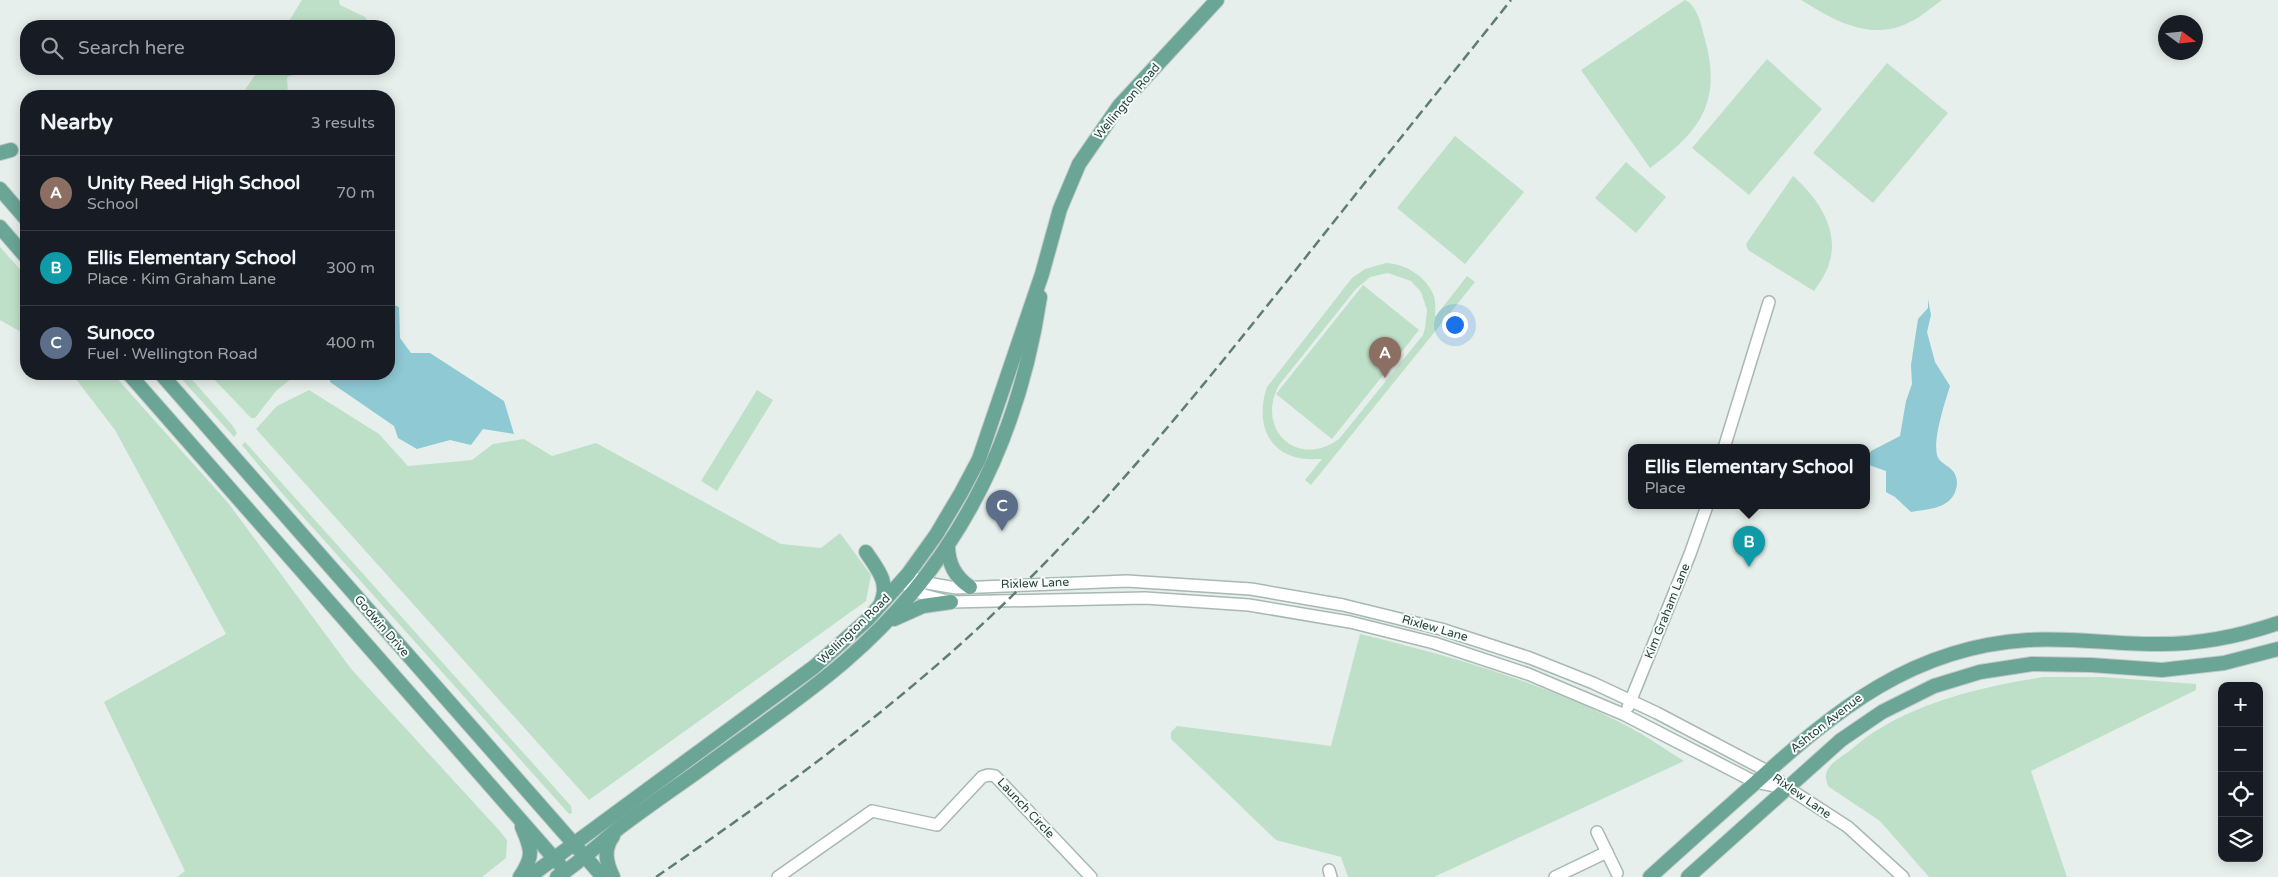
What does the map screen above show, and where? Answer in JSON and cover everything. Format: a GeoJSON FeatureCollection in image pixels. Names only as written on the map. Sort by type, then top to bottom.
{"type":"FeatureCollection","features":[{"type":"Feature","properties":{"kind":"main road","name":"Wellington Road"},"geometry":{"type":"LineString","coordinates":[[529,877],[814,667],[879,606],[904,578],[962,493],[978,459],[1042,274],[1068,186],[1092,142],[1119,106],[1217,0]]}},
{"type":"Feature","properties":{"kind":"main road"},"geometry":{"type":"LineString","coordinates":[[0,189],[20,212]]}},
{"type":"Feature","properties":{"kind":"main road"},"geometry":{"type":"LineString","coordinates":[[0,227],[20,250]]}},
{"type":"Feature","properties":{"kind":"main road","name":"Wellington Road"},"geometry":{"type":"LineString","coordinates":[[565,875],[620,827],[828,676],[878,631],[918,586],[948,546],[983,486],[1014,411],[1035,328],[1042,274]]}},
{"type":"Feature","properties":{"kind":"main road","name":"Godwin Drive"},"geometry":{"type":"LineString","coordinates":[[134,380],[555,859],[565,875]]}},
{"type":"Feature","properties":{"kind":"main road","name":"Godwin Drive"},"geometry":{"type":"LineString","coordinates":[[166,380],[603,877]]}},
{"type":"Feature","properties":{"kind":"main road"},"geometry":{"type":"LineString","coordinates":[[948,546],[954,571],[970,587]]}},
{"type":"Feature","properties":{"kind":"main road"},"geometry":{"type":"LineString","coordinates":[[866,552],[884,581],[884,596],[879,606]]}},
{"type":"Feature","properties":{"kind":"main road"},"geometry":{"type":"LineString","coordinates":[[878,631],[908,612],[935,604],[951,602]]}},
{"type":"Feature","properties":{"kind":"main road","name":"Ashton Avenue"},"geometry":{"type":"LineString","coordinates":[[1650,877],[1813,731],[1863,694],[1903,673],[1945,656],[1971,649],[2026,640],[2089,639],[2152,644],[2188,643],[2234,636],[2278,623]]}},
{"type":"Feature","properties":{"kind":"main road","name":"Ashton Avenue"},"geometry":{"type":"LineString","coordinates":[[1688,877],[1820,757],[1869,720],[1908,698],[1964,677],[2032,664],[2091,665],[2138,669],[2192,668],[2224,663],[2278,649]]}},
{"type":"Feature","properties":{"kind":"main road"},"geometry":{"type":"LineString","coordinates":[[518,817],[531,854],[530,862],[520,877]]}},
{"type":"Feature","properties":{"kind":"main road"},"geometry":{"type":"LineString","coordinates":[[613,877],[606,860],[606,851],[612,837],[620,827]]}},
{"type":"Feature","properties":{"kind":"street"},"geometry":{"type":"LineString","coordinates":[[1725,444],[1769,302]]}},
{"type":"Feature","properties":{"kind":"street","name":"Kim Graham Lane"},"geometry":{"type":"LineString","coordinates":[[1625,715],[1690,554],[1706,509]]}},
{"type":"Feature","properties":{"kind":"street","name":"Rixlew Lane"},"geometry":{"type":"LineString","coordinates":[[904,578],[951,602],[1121,597],[1249,605],[1304,613],[1390,631],[1482,658],[1528,674],[1625,715],[1755,782],[1788,788]]}},
{"type":"Feature","properties":{"kind":"street","name":"Rixlew Lane"},"geometry":{"type":"LineString","coordinates":[[918,586],[970,587],[1127,581],[1205,585],[1295,596],[1373,611],[1474,639],[1530,658],[1630,700],[1767,771],[1788,788],[1848,827],[1902,877]]}},
{"type":"Feature","properties":{"kind":"street","name":"Launch Circle"},"geometry":{"type":"LineString","coordinates":[[778,877],[872,811],[937,825],[982,777],[988,775],[995,776],[1091,877]]}},
{"type":"Feature","properties":{"kind":"street"},"geometry":{"type":"LineString","coordinates":[[1597,832],[1616,873]]}},
{"type":"Feature","properties":{"kind":"street"},"geometry":{"type":"LineString","coordinates":[[1554,877],[1607,852]]}},
{"type":"Feature","properties":{"kind":"green space"},"geometry":{"type":"Polygon","coordinates":[[[302,0],[339,0],[340,5],[365,17],[367,20],[290,20],[302,0]]]}},
{"type":"Feature","properties":{"kind":"green space"},"geometry":{"type":"Polygon","coordinates":[[[1685,0],[1695,9],[1702,27],[1709,55],[1711,76],[1709,94],[1704,110],[1696,125],[1684,140],[1650,168],[1581,70],[1685,0]]]}},
{"type":"Feature","properties":{"kind":"green space"},"geometry":{"type":"Polygon","coordinates":[[[1801,0],[1942,0],[1910,22],[1896,28],[1881,30],[1867,29],[1840,21],[1801,0]]]}},
{"type":"Feature","properties":{"kind":"green space"},"geometry":{"type":"Polygon","coordinates":[[[1767,59],[1822,109],[1749,195],[1692,148],[1767,59]]]}},
{"type":"Feature","properties":{"kind":"green space"},"geometry":{"type":"Polygon","coordinates":[[[1887,63],[1948,113],[1873,203],[1813,153],[1887,63]]]}},
{"type":"Feature","properties":{"kind":"green space"},"geometry":{"type":"Polygon","coordinates":[[[255,75],[294,75],[287,77],[288,90],[245,90],[255,75]]]}},
{"type":"Feature","properties":{"kind":"green space"},"geometry":{"type":"Polygon","coordinates":[[[1455,136],[1524,192],[1465,264],[1397,208],[1455,136]]]}},
{"type":"Feature","properties":{"kind":"green space"},"geometry":{"type":"Polygon","coordinates":[[[1626,162],[1666,197],[1636,233],[1595,198],[1626,162]]]}},
{"type":"Feature","properties":{"kind":"green space"},"geometry":{"type":"Polygon","coordinates":[[[1793,176],[1810,193],[1824,214],[1831,236],[1832,248],[1829,264],[1814,291],[1748,250],[1746,244],[1793,176]]]}},
{"type":"Feature","properties":{"kind":"green space"},"geometry":{"type":"Polygon","coordinates":[[[0,247],[20,269],[20,332],[0,320],[0,247]]]}},
{"type":"Feature","properties":{"kind":"green space"},"geometry":{"type":"Polygon","coordinates":[[[1386,263],[1394,264],[1408,269],[1421,277],[1434,296],[1435,317],[1467,276],[1475,282],[1311,485],[1305,480],[1322,459],[1298,458],[1284,453],[1276,446],[1269,438],[1265,429],[1263,419],[1264,398],[1267,387],[1352,278],[1365,269],[1386,263]],[[1388,273],[1370,277],[1356,289],[1279,385],[1273,401],[1272,417],[1277,430],[1285,440],[1296,447],[1309,450],[1324,447],[1339,439],[1423,335],[1427,310],[1421,292],[1411,281],[1388,273]]]}},
{"type":"Feature","properties":{"kind":"green space"},"geometry":{"type":"Polygon","coordinates":[[[1363,285],[1419,330],[1332,439],[1276,394],[1363,285]]]}},
{"type":"Feature","properties":{"kind":"green space"},"geometry":{"type":"Polygon","coordinates":[[[77,380],[118,380],[229,504],[352,670],[507,840],[506,858],[482,877],[177,877],[185,871],[104,702],[226,634],[115,430],[77,380]]]}},
{"type":"Feature","properties":{"kind":"green space"},"geometry":{"type":"Polygon","coordinates":[[[182,380],[192,380],[232,425],[237,433],[234,437],[182,380]]]}},
{"type":"Feature","properties":{"kind":"green space"},"geometry":{"type":"Polygon","coordinates":[[[215,380],[290,380],[276,391],[255,418],[251,418],[215,380]]]}},
{"type":"Feature","properties":{"kind":"green space"},"geometry":{"type":"Polygon","coordinates":[[[309,390],[379,434],[408,466],[472,460],[493,444],[524,439],[552,456],[596,443],[781,544],[821,548],[840,533],[871,575],[866,601],[589,800],[256,429],[277,406],[309,390]]]}},
{"type":"Feature","properties":{"kind":"green space"},"geometry":{"type":"Polygon","coordinates":[[[757,390],[773,400],[717,491],[701,481],[757,390]]]}},
{"type":"Feature","properties":{"kind":"green space"},"geometry":{"type":"Polygon","coordinates":[[[245,442],[571,806],[572,813],[569,814],[280,491],[242,445],[245,442]]]}},
{"type":"Feature","properties":{"kind":"green space"},"geometry":{"type":"Polygon","coordinates":[[[1360,634],[1463,661],[1531,684],[1597,711],[1629,727],[1684,761],[1434,877],[1348,877],[1341,857],[1276,840],[1171,739],[1171,732],[1177,726],[1331,746],[1360,634]]]}},
{"type":"Feature","properties":{"kind":"green space"},"geometry":{"type":"Polygon","coordinates":[[[2043,677],[2103,677],[2196,684],[2196,690],[2031,771],[2067,877],[1929,877],[1880,821],[1829,787],[1826,781],[1827,771],[1830,766],[1871,734],[1917,709],[1979,689],[2043,677]]]}},
{"type":"Feature","properties":{"kind":"water"},"geometry":{"type":"Polygon","coordinates":[[[1928,299],[1931,315],[1927,332],[1935,362],[1950,386],[1938,430],[1937,455],[1954,473],[1957,485],[1953,496],[1944,504],[1931,509],[1911,512],[1895,497],[1886,492],[1886,471],[1870,465],[1870,452],[1900,436],[1906,401],[1912,384],[1911,365],[1918,319],[1928,308],[1928,299]]]}},
{"type":"Feature","properties":{"kind":"water"},"geometry":{"type":"Polygon","coordinates":[[[395,305],[399,307],[400,338],[411,353],[430,353],[504,401],[514,434],[483,429],[471,445],[450,440],[417,449],[398,438],[394,426],[330,382],[330,380],[395,380],[395,305]]]}},
{"type":"Feature","properties":{"kind":"railway"},"geometry":{"type":"LineString","coordinates":[[656,877],[800,775],[892,703],[981,626],[1023,585],[1127,475],[1192,398],[1511,0]]}},
{"type":"Feature","properties":{"kind":"place","name":"Unity Reed High School"},"geometry":{"type":"Point","coordinates":[1385,378]}},
{"type":"Feature","properties":{"kind":"place","name":"Sunoco"},"geometry":{"type":"Point","coordinates":[1002,531]}},
{"type":"Feature","properties":{"kind":"place","name":"Ellis Elementary School"},"geometry":{"type":"Point","coordinates":[1749,567]}}]}
